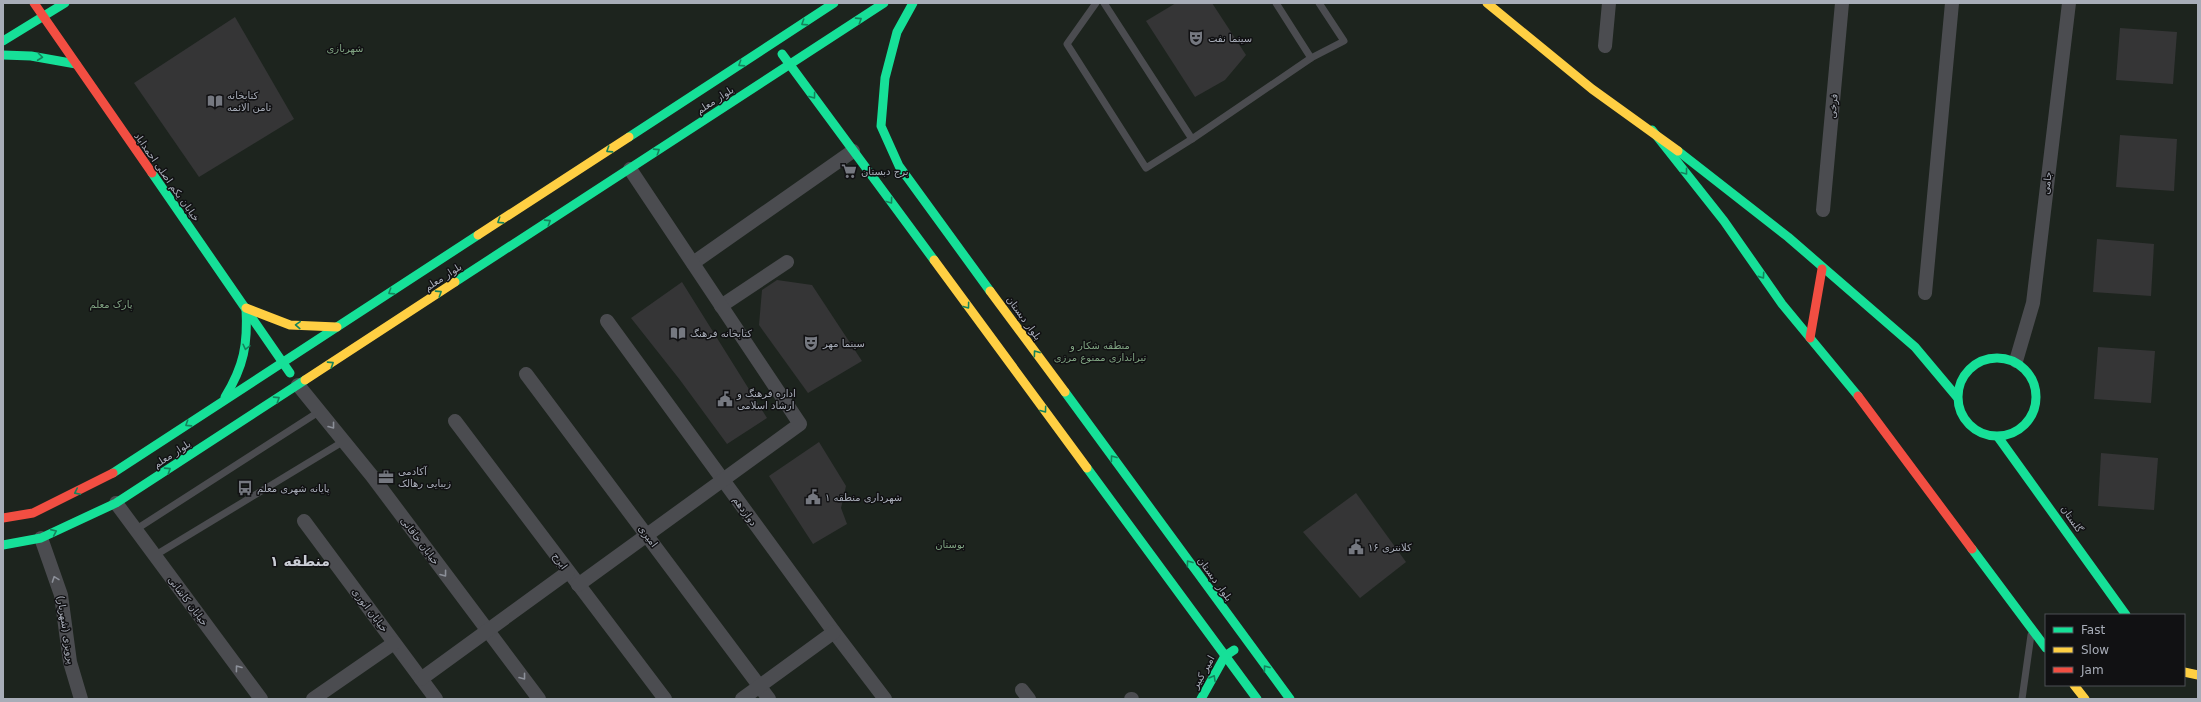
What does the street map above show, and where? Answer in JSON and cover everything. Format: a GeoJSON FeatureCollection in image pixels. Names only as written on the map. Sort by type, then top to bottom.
{"type":"FeatureCollection","features":[{"type":"Feature","properties":{"kind":"street","name":"خیابان یکم اصلی احمداباد"},"geometry":{"type":"LineString","coordinates":[[34,3],[298,385]]}},
{"type":"Feature","properties":{"kind":"street"},"geometry":{"type":"LineString","coordinates":[[3,41],[65,3]]}},
{"type":"Feature","properties":{"kind":"street","name":"بلوار معلم"},"geometry":{"type":"LineString","coordinates":[[3,518],[33,513],[102,480],[834,3]]}},
{"type":"Feature","properties":{"kind":"street","name":"بلوار معلم"},"geometry":{"type":"LineString","coordinates":[[3,546],[41,538],[116,503],[884,3]]}},
{"type":"Feature","properties":{"kind":"street","name":"بلوار دبستان"},"geometry":{"type":"LineString","coordinates":[[912,3],[897,32],[885,78],[883,98],[881,126],[899,166],[1290,699]]}},
{"type":"Feature","properties":{"kind":"street"},"geometry":{"type":"LineString","coordinates":[[1487,3],[1592,89],[1652,130],[1788,237],[1822,269],[1915,347],[1957,397],[1962,417],[1977,432],[1998,437],[2018,431],[2032,416],[2037,396],[2031,376],[2016,361],[1996,356],[1976,362],[1962,377],[1957,397]]}},
{"type":"Feature","properties":{"kind":"street"},"geometry":{"type":"LineString","coordinates":[[1605,46],[1609,3]]}},
{"type":"Feature","properties":{"kind":"street","name":"فرخی"},"geometry":{"type":"LineString","coordinates":[[1823,210],[1842,3]]}},
{"type":"Feature","properties":{"kind":"street"},"geometry":{"type":"LineString","coordinates":[[1925,293],[1952,3]]}},
{"type":"Feature","properties":{"kind":"street","name":"جامی"},"geometry":{"type":"LineString","coordinates":[[2016,361],[2033,303],[2069,3]]}},
{"type":"Feature","properties":{"kind":"street"},"geometry":{"type":"LineString","coordinates":[[773,42],[1257,699]]}},
{"type":"Feature","properties":{"kind":"street"},"geometry":{"type":"LineString","coordinates":[[3,55],[31,56],[76,64]]}},
{"type":"Feature","properties":{"kind":"street"},"geometry":{"type":"LineString","coordinates":[[1652,130],[1724,221],[1782,304],[1847,382],[2045,647]]}},
{"type":"Feature","properties":{"kind":"street"},"geometry":{"type":"LineString","coordinates":[[693,263],[853,151]]}},
{"type":"Feature","properties":{"kind":"street"},"geometry":{"type":"LineString","coordinates":[[578,585],[800,424],[630,169]]}},
{"type":"Feature","properties":{"kind":"street"},"geometry":{"type":"LineString","coordinates":[[721,306],[786,262]]}},
{"type":"Feature","properties":{"kind":"street"},"geometry":{"type":"LineString","coordinates":[[1810,338],[1822,269]]}},
{"type":"Feature","properties":{"kind":"street"},"geometry":{"type":"LineString","coordinates":[[221,403],[239,375],[248,342],[246,308],[290,325],[337,327]]}},
{"type":"Feature","properties":{"kind":"street","name":"دوازدهم"},"geometry":{"type":"LineString","coordinates":[[607,321],[834,632],[885,699]]}},
{"type":"Feature","properties":{"kind":"street","name":"امیری"},"geometry":{"type":"LineString","coordinates":[[526,374],[769,699]]}},
{"type":"Feature","properties":{"kind":"street","name":"خیابان خاقانی"},"geometry":{"type":"LineString","coordinates":[[298,385],[344,441],[539,699]]}},
{"type":"Feature","properties":{"kind":"street","name":"ایرج"},"geometry":{"type":"LineString","coordinates":[[455,421],[665,699]]}},
{"type":"Feature","properties":{"kind":"street","name":"گلستان"},"geometry":{"type":"LineString","coordinates":[[1998,437],[2125,614]]}},
{"type":"Feature","properties":{"kind":"street","name":"خیابان کاشانی"},"geometry":{"type":"LineString","coordinates":[[116,503],[261,699]]}},
{"type":"Feature","properties":{"kind":"street","name":"خیابان انوری"},"geometry":{"type":"LineString","coordinates":[[304,521],[436,699]]}},
{"type":"Feature","properties":{"kind":"street","name":"پرویزی (شهریار)"},"geometry":{"type":"LineString","coordinates":[[41,538],[61,595],[70,662],[81,699]]}},
{"type":"Feature","properties":{"kind":"street"},"geometry":{"type":"LineString","coordinates":[[421,679],[486,630],[568,572]]}},
{"type":"Feature","properties":{"kind":"street"},"geometry":{"type":"LineString","coordinates":[[742,699],[834,632]]}},
{"type":"Feature","properties":{"kind":"street"},"geometry":{"type":"LineString","coordinates":[[1225,656],[1246,640]]}},
{"type":"Feature","properties":{"kind":"street"},"geometry":{"type":"LineString","coordinates":[[313,699],[394,643]]}},
{"type":"Feature","properties":{"kind":"street","name":"امیر کبیر"},"geometry":{"type":"LineString","coordinates":[[1201,699],[1225,656]]}},
{"type":"Feature","properties":{"kind":"street"},"geometry":{"type":"LineString","coordinates":[[2185,672],[2198,675]]}},
{"type":"Feature","properties":{"kind":"street"},"geometry":{"type":"LineString","coordinates":[[2075,686],[2085,699]]}},
{"type":"Feature","properties":{"kind":"lane"},"geometry":{"type":"LineString","coordinates":[[1096,3],[1067,44],[1146,168],[1192,139],[1311,58],[1344,41],[1319,3]]}},
{"type":"Feature","properties":{"kind":"lane"},"geometry":{"type":"LineString","coordinates":[[1104,3],[1192,139]]}},
{"type":"Feature","properties":{"kind":"lane"},"geometry":{"type":"LineString","coordinates":[[1276,3],[1311,58]]}},
{"type":"Feature","properties":{"kind":"lane"},"geometry":{"type":"LineString","coordinates":[[135,530],[320,411]]}},
{"type":"Feature","properties":{"kind":"lane"},"geometry":{"type":"LineString","coordinates":[[154,556],[344,441]]}},
{"type":"Feature","properties":{"kind":"lane"},"geometry":{"type":"LineString","coordinates":[[2022,699],[2032,629]]}},
{"type":"Feature","properties":{"kind":"green space","name":"منطقه شکار و تیراندازی ممنوع مرزی"},"geometry":{"type":"Polygon","coordinates":[[[3,3],[2198,3],[2198,699],[3,699],[3,3]]]}},
{"type":"Feature","properties":{"kind":"building","name":"سینما نفت"},"geometry":{"type":"Polygon","coordinates":[[[1176,3],[1212,3],[1246,55],[1225,80],[1195,97],[1146,21],[1176,3]]]}},
{"type":"Feature","properties":{"kind":"building","name":"کتابخانه ثامن الائمه"},"geometry":{"type":"Polygon","coordinates":[[[235,17],[294,119],[199,177],[134,83],[235,17]]]}},
{"type":"Feature","properties":{"kind":"building"},"geometry":{"type":"Polygon","coordinates":[[[2120,28],[2177,32],[2173,84],[2116,80],[2120,28]]]}},
{"type":"Feature","properties":{"kind":"building"},"geometry":{"type":"Polygon","coordinates":[[[2120,135],[2177,139],[2174,191],[2116,187],[2120,135]]]}},
{"type":"Feature","properties":{"kind":"building"},"geometry":{"type":"Polygon","coordinates":[[[2097,239],[2154,244],[2151,296],[2093,292],[2097,239]]]}},
{"type":"Feature","properties":{"kind":"building","name":"سینما مهر"},"geometry":{"type":"Polygon","coordinates":[[[777,280],[812,285],[862,361],[808,393],[759,325],[762,290],[777,280]]]}},
{"type":"Feature","properties":{"kind":"building"},"geometry":{"type":"Polygon","coordinates":[[[682,282],[767,418],[727,444],[680,380],[631,318],[682,282]]]}},
{"type":"Feature","properties":{"kind":"building"},"geometry":{"type":"Polygon","coordinates":[[[2098,347],[2155,351],[2151,403],[2094,399],[2098,347]]]}},
{"type":"Feature","properties":{"kind":"building","name":"شهرداری منطقه ۱"},"geometry":{"type":"Polygon","coordinates":[[[819,442],[846,486],[841,508],[847,524],[813,544],[769,476],[819,442]]]}},
{"type":"Feature","properties":{"kind":"building"},"geometry":{"type":"Polygon","coordinates":[[[2101,453],[2158,458],[2154,510],[2098,506],[2101,453]]]}},
{"type":"Feature","properties":{"kind":"building","name":"کلانتری ۱۶"},"geometry":{"type":"Polygon","coordinates":[[[1356,493],[1406,562],[1360,598],[1303,532],[1356,493]]]}},
{"type":"Feature","properties":{"kind":"traffic: fast"},"geometry":{"type":"LineString","coordinates":[[3,41],[65,3]]}},
{"type":"Feature","properties":{"kind":"traffic: fast"},"geometry":{"type":"LineString","coordinates":[[629,137],[834,3]]}},
{"type":"Feature","properties":{"kind":"traffic: fast"},"geometry":{"type":"LineString","coordinates":[[455,282],[884,3]]}},
{"type":"Feature","properties":{"kind":"traffic: fast"},"geometry":{"type":"LineString","coordinates":[[913,3],[897,32],[885,78],[881,126],[899,166],[990,291]]}},
{"type":"Feature","properties":{"kind":"traffic: fast"},"geometry":{"type":"LineString","coordinates":[[782,54],[934,260]]}},
{"type":"Feature","properties":{"kind":"traffic: fast"},"geometry":{"type":"LineString","coordinates":[[3,55],[31,56],[76,64]]}},
{"type":"Feature","properties":{"kind":"traffic: fast"},"geometry":{"type":"LineString","coordinates":[[1652,130],[1724,221],[1782,304],[1858,396]]}},
{"type":"Feature","properties":{"kind":"traffic: fast"},"geometry":{"type":"LineString","coordinates":[[1678,151],[1788,237],[1915,347],[1957,397]]}},
{"type":"Feature","properties":{"kind":"traffic: fast"},"geometry":{"type":"LineString","coordinates":[[152,173],[290,373]]}},
{"type":"Feature","properties":{"kind":"traffic: fast"},"geometry":{"type":"LineString","coordinates":[[113,473],[478,235]]}},
{"type":"Feature","properties":{"kind":"traffic: fast"},"geometry":{"type":"LineString","coordinates":[[225,397],[241,365],[246,333],[246,308]]}},
{"type":"Feature","properties":{"kind":"traffic: fast"},"geometry":{"type":"LineString","coordinates":[[1989,358],[2005,358],[2019,364],[2030,375],[2036,389],[2036,397],[2036,405],[2030,419],[2019,430],[2005,436],[1989,436],[1975,430],[1964,419],[1958,405],[1958,389],[1964,375],[1975,364],[1989,358]]}},
{"type":"Feature","properties":{"kind":"traffic: fast"},"geometry":{"type":"LineString","coordinates":[[3,545],[41,538],[116,503],[305,380]]}},
{"type":"Feature","properties":{"kind":"traffic: fast"},"geometry":{"type":"LineString","coordinates":[[1065,392],[1290,699]]}},
{"type":"Feature","properties":{"kind":"traffic: fast"},"geometry":{"type":"LineString","coordinates":[[1998,437],[2125,614]]}},
{"type":"Feature","properties":{"kind":"traffic: fast"},"geometry":{"type":"LineString","coordinates":[[1087,468],[1257,699]]}},
{"type":"Feature","properties":{"kind":"traffic: fast"},"geometry":{"type":"LineString","coordinates":[[1972,549],[2045,647]]}},
{"type":"Feature","properties":{"kind":"traffic: fast"},"geometry":{"type":"LineString","coordinates":[[1201,699],[1225,656],[1234,650]]}},
{"type":"Feature","properties":{"kind":"traffic: slow"},"geometry":{"type":"LineString","coordinates":[[1487,3],[1592,89],[1678,151]]}},
{"type":"Feature","properties":{"kind":"traffic: slow"},"geometry":{"type":"LineString","coordinates":[[478,235],[629,137]]}},
{"type":"Feature","properties":{"kind":"traffic: slow"},"geometry":{"type":"LineString","coordinates":[[934,260],[1087,468]]}},
{"type":"Feature","properties":{"kind":"traffic: slow"},"geometry":{"type":"LineString","coordinates":[[305,380],[455,282]]}},
{"type":"Feature","properties":{"kind":"traffic: slow"},"geometry":{"type":"LineString","coordinates":[[990,291],[1065,392]]}},
{"type":"Feature","properties":{"kind":"traffic: slow"},"geometry":{"type":"LineString","coordinates":[[246,308],[290,325],[337,327]]}},
{"type":"Feature","properties":{"kind":"traffic: slow"},"geometry":{"type":"LineString","coordinates":[[2185,672],[2198,675]]}},
{"type":"Feature","properties":{"kind":"traffic: slow"},"geometry":{"type":"LineString","coordinates":[[2075,686],[2085,699]]}},
{"type":"Feature","properties":{"kind":"traffic: jam"},"geometry":{"type":"LineString","coordinates":[[34,3],[152,173]]}},
{"type":"Feature","properties":{"kind":"traffic: jam"},"geometry":{"type":"LineString","coordinates":[[1810,338],[1822,269]]}},
{"type":"Feature","properties":{"kind":"traffic: jam"},"geometry":{"type":"LineString","coordinates":[[1858,396],[1972,549]]}},
{"type":"Feature","properties":{"kind":"traffic: jam"},"geometry":{"type":"LineString","coordinates":[[3,518],[33,513],[113,473]]}},
{"type":"Feature","properties":{"kind":"place","name":"سینما نفت"},"geometry":{"type":"Point","coordinates":[1196,38]}},
{"type":"Feature","properties":{"kind":"place","name":"کتابخانه ثامن الائمه"},"geometry":{"type":"Point","coordinates":[215,101]}},
{"type":"Feature","properties":{"kind":"place","name":"برج دبستان"},"geometry":{"type":"Point","coordinates":[849,171]}},
{"type":"Feature","properties":{"kind":"place","name":"کتابخانه فرهنگ"},"geometry":{"type":"Point","coordinates":[678,333]}},
{"type":"Feature","properties":{"kind":"place","name":"سینما مهر"},"geometry":{"type":"Point","coordinates":[811,343]}},
{"type":"Feature","properties":{"kind":"place","name":"اداره فرهنگ و ارشاد اسلامی"},"geometry":{"type":"Point","coordinates":[725,399]}},
{"type":"Feature","properties":{"kind":"place","name":"آکادمی زیبایی رهالک"},"geometry":{"type":"Point","coordinates":[386,477]}},
{"type":"Feature","properties":{"kind":"place","name":"پایانه شهری معلم"},"geometry":{"type":"Point","coordinates":[245,488]}},
{"type":"Feature","properties":{"kind":"place","name":"شهرداری منطقه ۱"},"geometry":{"type":"Point","coordinates":[813,497]}},
{"type":"Feature","properties":{"kind":"place","name":"کلانتری ۱۶"},"geometry":{"type":"Point","coordinates":[1356,547]}},
{"type":"Feature","properties":{"kind":"district","name":"منطقه ۱"},"geometry":{"type":"Point","coordinates":[300,561]}},
{"type":"Feature","properties":{"kind":"park label","name":"شهربازی"},"geometry":{"type":"Point","coordinates":[345,48]}},
{"type":"Feature","properties":{"kind":"park label","name":"پارک معلم"},"geometry":{"type":"Point","coordinates":[111,304]}},
{"type":"Feature","properties":{"kind":"park label","name":"بوستان"},"geometry":{"type":"Point","coordinates":[950,544]}}]}
